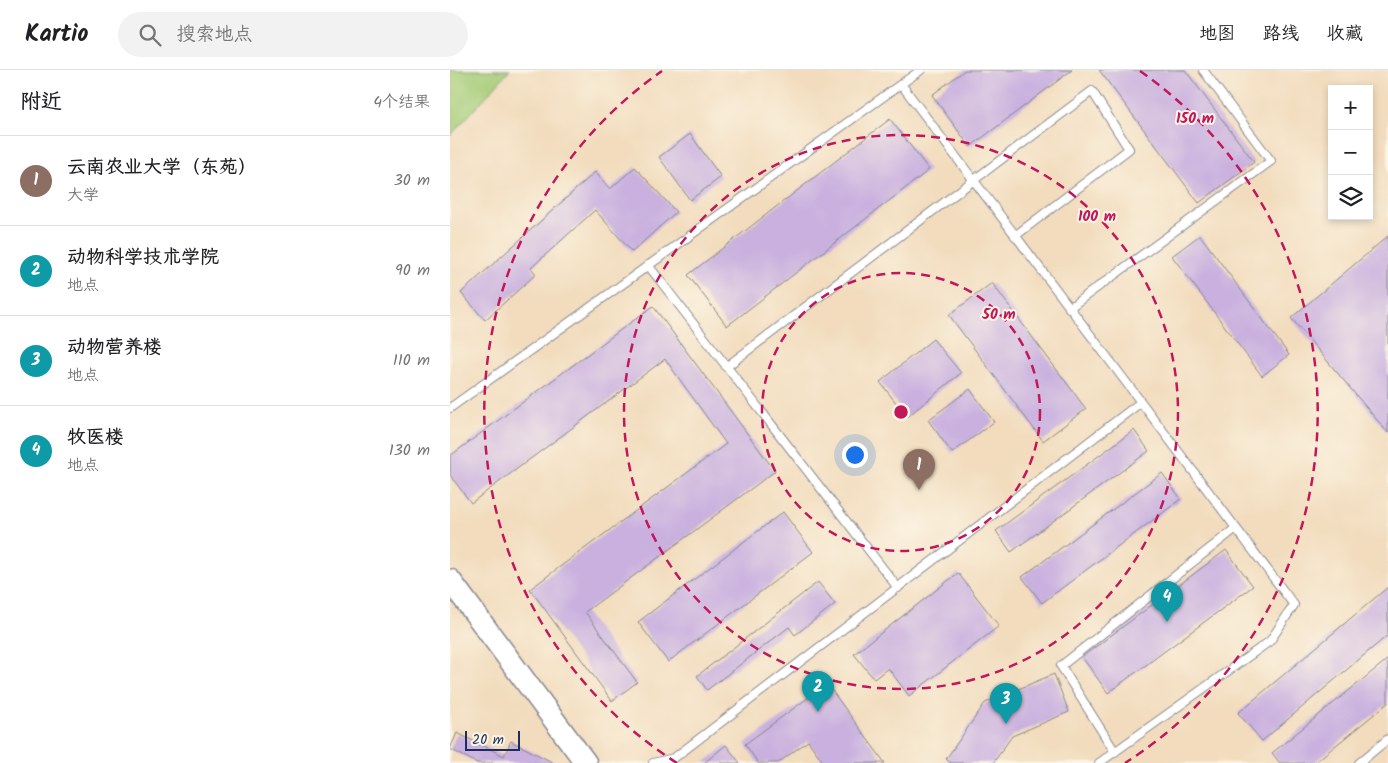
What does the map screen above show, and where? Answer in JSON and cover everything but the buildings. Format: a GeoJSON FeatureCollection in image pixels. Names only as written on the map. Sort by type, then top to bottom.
{"type":"FeatureCollection","features":[{"type":"Feature","properties":{"kind":"street"},"geometry":{"type":"LineString","coordinates":[[450,580],[586,763]]}},
{"type":"Feature","properties":{"kind":"lane"},"geometry":{"type":"LineString","coordinates":[[450,408],[921,70]]}},
{"type":"Feature","properties":{"kind":"lane"},"geometry":{"type":"LineString","coordinates":[[1069,308],[1271,161],[1203,70]]}},
{"type":"Feature","properties":{"kind":"lane"},"geometry":{"type":"LineString","coordinates":[[901,84],[1294,606],[1270,641],[1099,763]]}},
{"type":"Feature","properties":{"kind":"lane"},"geometry":{"type":"LineString","coordinates":[[726,367],[1092,91],[1129,149],[1015,236]]}},
{"type":"Feature","properties":{"kind":"lane"},"geometry":{"type":"LineString","coordinates":[[648,265],[898,588]]}},
{"type":"Feature","properties":{"kind":"lane"},"geometry":{"type":"LineString","coordinates":[[654,763],[674,758],[1141,402]]}},
{"type":"Feature","properties":{"kind":"lane"},"geometry":{"type":"LineString","coordinates":[[1115,752],[1061,666],[1236,528]]}},
{"type":"Feature","properties":{"kind":"lane"},"geometry":{"type":"LineString","coordinates":[[1359,763],[1388,739]]}},
{"type":"Feature","properties":{"kind":"green space"},"geometry":{"type":"Polygon","coordinates":[[[450,70],[510,70],[450,136],[450,70]]]}},
{"type":"Feature","properties":{"kind":"place","name":"云南农业大学（东苑）"},"geometry":{"type":"Point","coordinates":[919,490]}},
{"type":"Feature","properties":{"kind":"place","name":"牧医楼"},"geometry":{"type":"Point","coordinates":[1167,622]}},
{"type":"Feature","properties":{"kind":"place","name":"动物科学技术学院"},"geometry":{"type":"Point","coordinates":[818,712]}},
{"type":"Feature","properties":{"kind":"place","name":"动物营养楼"},"geometry":{"type":"Point","coordinates":[1006,724]}}]}
